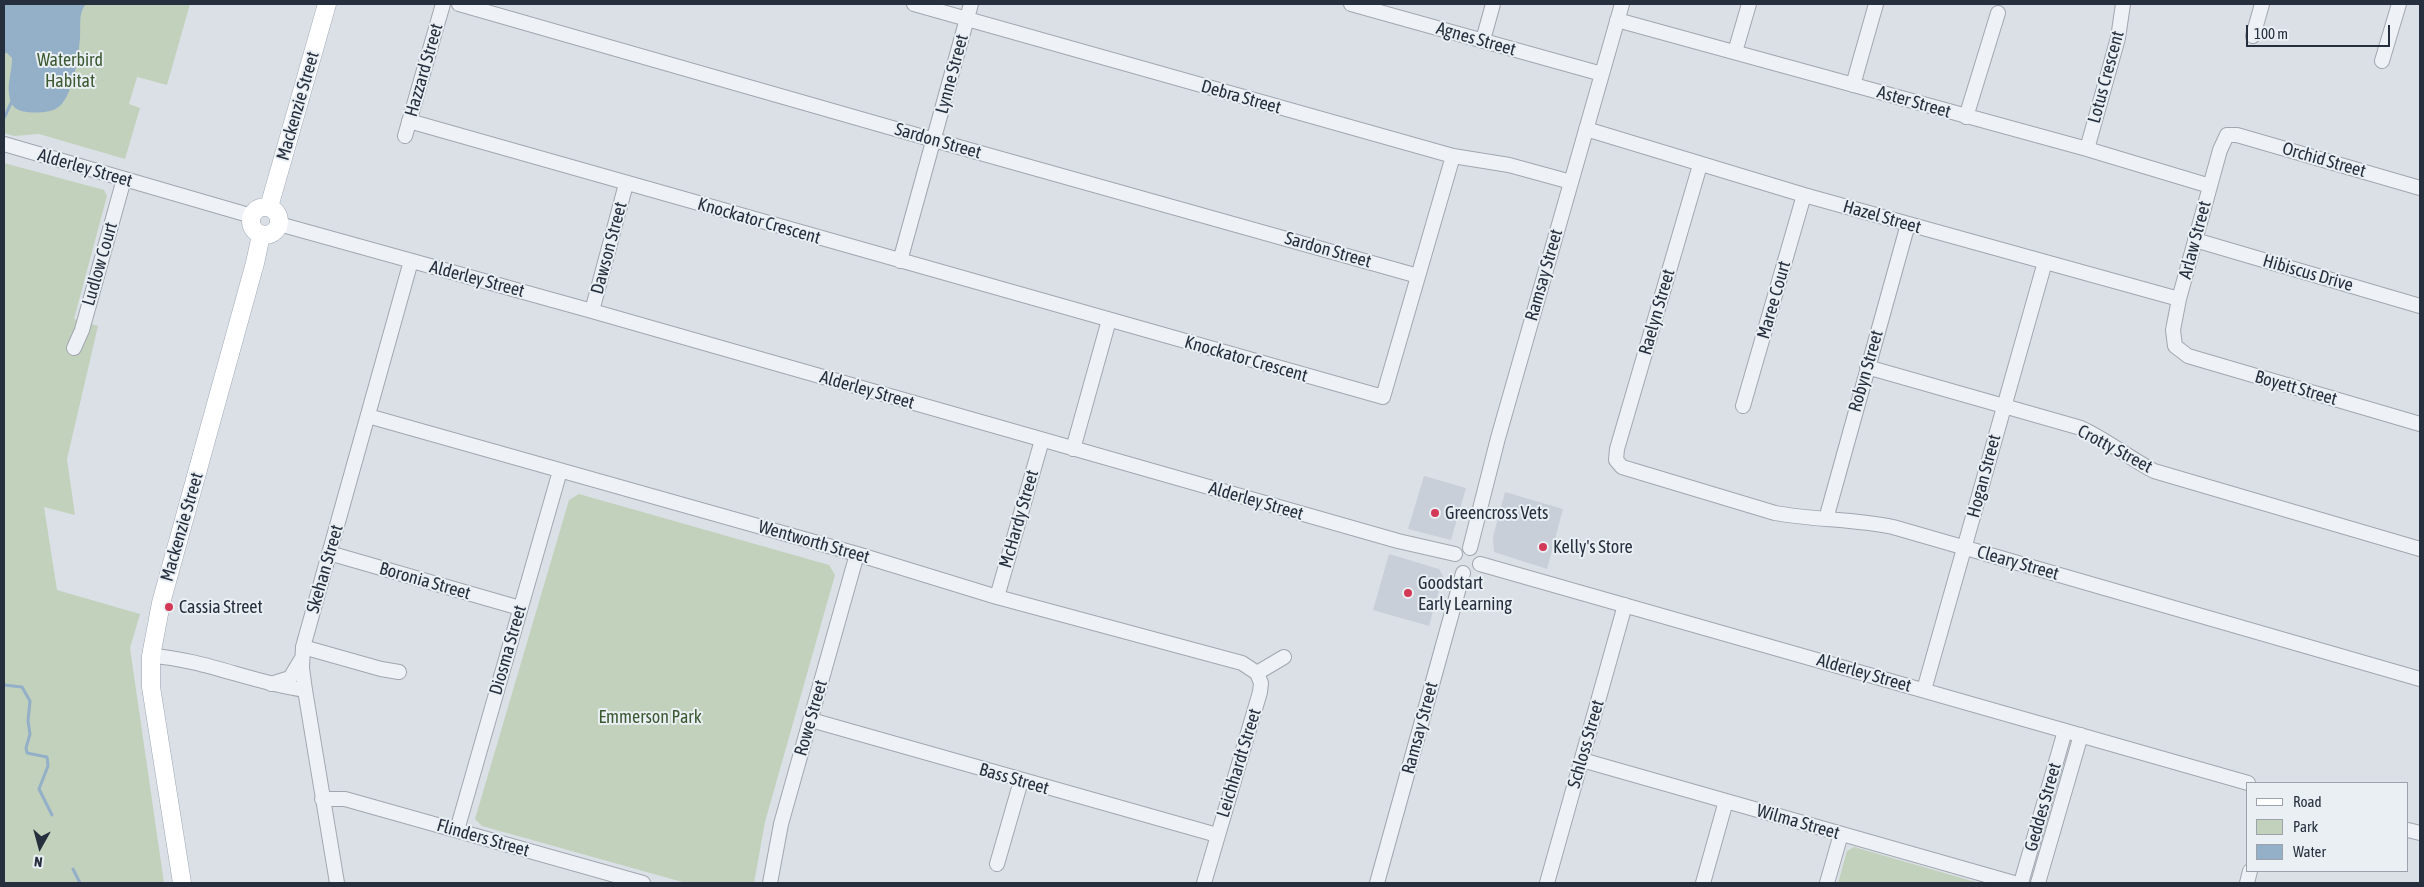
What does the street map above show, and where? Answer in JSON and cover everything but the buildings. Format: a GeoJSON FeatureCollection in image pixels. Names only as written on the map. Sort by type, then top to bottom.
{"type":"FeatureCollection","features":[{"type":"Feature","properties":{"kind":"main road","name":"Mackenzie Street"},"geometry":{"type":"LineString","coordinates":[[269,207],[327,4]]}},
{"type":"Feature","properties":{"kind":"main road"},"geometry":{"type":"LineString","coordinates":[[269,207],[277,213],[279,224],[274,233],[261,235],[253,228],[252,216],[259,208],[269,207]]}},
{"type":"Feature","properties":{"kind":"main road","name":"Mackenzie Street"},"geometry":{"type":"LineString","coordinates":[[182,883],[151,687],[151,656],[160,603],[255,263],[261,235]]}},
{"type":"Feature","properties":{"kind":"street","name":"Hazzard Street"},"geometry":{"type":"LineString","coordinates":[[405,136],[443,4]]}},
{"type":"Feature","properties":{"kind":"street","name":"Sardon Street"},"geometry":{"type":"LineString","coordinates":[[459,4],[1418,276]]}},
{"type":"Feature","properties":{"kind":"street","name":"Debra Street"},"geometry":{"type":"LineString","coordinates":[[914,4],[1453,156],[1509,165],[1571,182]]}},
{"type":"Feature","properties":{"kind":"street","name":"Lynne Street"},"geometry":{"type":"LineString","coordinates":[[900,261],[971,4]]}},
{"type":"Feature","properties":{"kind":"street","name":"Agnes Street"},"geometry":{"type":"LineString","coordinates":[[1351,4],[1602,74]]}},
{"type":"Feature","properties":{"kind":"street"},"geometry":{"type":"LineString","coordinates":[[1483,40],[1493,4]]}},
{"type":"Feature","properties":{"kind":"street","name":"Ramsay Street"},"geometry":{"type":"LineString","coordinates":[[1470,548],[1498,438],[1622,4]]}},
{"type":"Feature","properties":{"kind":"street"},"geometry":{"type":"LineString","coordinates":[[1735,52],[1749,4]]}},
{"type":"Feature","properties":{"kind":"street"},"geometry":{"type":"LineString","coordinates":[[1853,85],[1876,4]]}},
{"type":"Feature","properties":{"kind":"street","name":"Lotus Crescent"},"geometry":{"type":"LineString","coordinates":[[2087,149],[2118,38],[2123,4]]}},
{"type":"Feature","properties":{"kind":"street"},"geometry":{"type":"LineString","coordinates":[[2253,36],[2262,4]]}},
{"type":"Feature","properties":{"kind":"street"},"geometry":{"type":"LineString","coordinates":[[2382,60],[2399,4]]}},
{"type":"Feature","properties":{"kind":"street"},"geometry":{"type":"LineString","coordinates":[[1966,117],[1998,12]]}},
{"type":"Feature","properties":{"kind":"street","name":"Aster Street"},"geometry":{"type":"LineString","coordinates":[[1617,20],[2087,149],[2210,186]]}},
{"type":"Feature","properties":{"kind":"street","name":"Knockator Crescent"},"geometry":{"type":"LineString","coordinates":[[410,121],[1109,320],[1387,402],[1418,276],[1453,156]]}},
{"type":"Feature","properties":{"kind":"street","name":"Hazel Street"},"geometry":{"type":"LineString","coordinates":[[1586,130],[1908,224],[2179,299]]}},
{"type":"Feature","properties":{"kind":"street","name":"Arlaw Street"},"geometry":{"type":"LineString","coordinates":[[2175,346],[2172,330],[2179,299],[2220,150],[2227,135]]}},
{"type":"Feature","properties":{"kind":"street","name":"Orchid Street"},"geometry":{"type":"LineString","coordinates":[[2227,135],[2244,137],[2420,188]]}},
{"type":"Feature","properties":{"kind":"street","name":"Alderley Street"},"geometry":{"type":"LineString","coordinates":[[5,145],[252,216]]}},
{"type":"Feature","properties":{"kind":"street","name":"Raelyn Street"},"geometry":{"type":"LineString","coordinates":[[1616,460],[1700,164]]}},
{"type":"Feature","properties":{"kind":"street","name":"Ludlow Court"},"geometry":{"type":"LineString","coordinates":[[74,348],[82,330],[124,179]]}},
{"type":"Feature","properties":{"kind":"street","name":"Dawson Street"},"geometry":{"type":"LineString","coordinates":[[592,311],[626,184]]}},
{"type":"Feature","properties":{"kind":"street","name":"Maree Court"},"geometry":{"type":"LineString","coordinates":[[1743,406],[1804,194]]}},
{"type":"Feature","properties":{"kind":"street","name":"Alderley Street"},"geometry":{"type":"LineString","coordinates":[[279,224],[1421,547],[1455,554]]}},
{"type":"Feature","properties":{"kind":"street","name":"Robyn Street"},"geometry":{"type":"LineString","coordinates":[[1826,518],[1908,224]]}},
{"type":"Feature","properties":{"kind":"street","name":"Hibiscus Drive"},"geometry":{"type":"LineString","coordinates":[[2195,240],[2420,306]]}},
{"type":"Feature","properties":{"kind":"street","name":"Skehan Street"},"geometry":{"type":"LineString","coordinates":[[336,883],[305,690],[303,653],[411,261]]}},
{"type":"Feature","properties":{"kind":"street","name":"Hogan Street"},"geometry":{"type":"LineString","coordinates":[[1924,690],[2045,262]]}},
{"type":"Feature","properties":{"kind":"street"},"geometry":{"type":"LineString","coordinates":[[1074,449],[1109,320]]}},
{"type":"Feature","properties":{"kind":"street","name":"Boyett Street"},"geometry":{"type":"LineString","coordinates":[[2175,346],[2188,356],[2420,424]]}},
{"type":"Feature","properties":{"kind":"street","name":"Crotty Street"},"geometry":{"type":"LineString","coordinates":[[1867,367],[2081,428],[2102,438],[2134,461],[2154,471],[2420,549]]}},
{"type":"Feature","properties":{"kind":"street","name":"Wentworth Street"},"geometry":{"type":"LineString","coordinates":[[368,416],[857,554],[997,598],[1242,663],[1257,673]]}},
{"type":"Feature","properties":{"kind":"street","name":"McHardy Street"},"geometry":{"type":"LineString","coordinates":[[997,598],[1042,440]]}},
{"type":"Feature","properties":{"kind":"street","name":"Cleary Street"},"geometry":{"type":"LineString","coordinates":[[1616,460],[1622,467],[1632,472],[1775,513],[1798,517],[1866,521],[1893,527],[2420,679]]}},
{"type":"Feature","properties":{"kind":"street","name":"Diosma Street"},"geometry":{"type":"LineString","coordinates":[[458,830],[560,471]]}},
{"type":"Feature","properties":{"kind":"street"},"geometry":{"type":"LineString","coordinates":[[1462,548],[1470,548],[1478,554],[1480,564],[1473,572],[1463,573],[1455,567],[1455,554],[1462,548]]}},
{"type":"Feature","properties":{"kind":"street","name":"Boronia Street"},"geometry":{"type":"LineString","coordinates":[[329,553],[520,608]]}},
{"type":"Feature","properties":{"kind":"street","name":"Rowe Street"},"geometry":{"type":"LineString","coordinates":[[770,883],[781,824],[857,554]]}},
{"type":"Feature","properties":{"kind":"street","name":"Alderley Street"},"geometry":{"type":"LineString","coordinates":[[1480,564],[2246,783]]}},
{"type":"Feature","properties":{"kind":"street","name":"Ramsay Street"},"geometry":{"type":"LineString","coordinates":[[1377,883],[1463,573]]}},
{"type":"Feature","properties":{"kind":"street","name":"Schloss Street"},"geometry":{"type":"LineString","coordinates":[[1547,883],[1625,605]]}},
{"type":"Feature","properties":{"kind":"street"},"geometry":{"type":"LineString","coordinates":[[270,684],[290,678],[303,653],[399,672]]}},
{"type":"Feature","properties":{"kind":"street"},"geometry":{"type":"LineString","coordinates":[[151,656],[180,658],[270,684],[305,690]]}},
{"type":"Feature","properties":{"kind":"street"},"geometry":{"type":"LineString","coordinates":[[1257,673],[1284,657]]}},
{"type":"Feature","properties":{"kind":"street","name":"Leichhardt Street"},"geometry":{"type":"LineString","coordinates":[[1204,883],[1260,692],[1261,682],[1257,673]]}},
{"type":"Feature","properties":{"kind":"street","name":"Bass Street"},"geometry":{"type":"LineString","coordinates":[[811,720],[1020,781],[1217,835]]}},
{"type":"Feature","properties":{"kind":"street","name":"Geddes Street"},"geometry":{"type":"LineString","coordinates":[[2021,883],[2064,731]]}},
{"type":"Feature","properties":{"kind":"street","name":"Geddes Street"},"geometry":{"type":"LineString","coordinates":[[2038,883],[2081,735]]}},
{"type":"Feature","properties":{"kind":"street","name":"Wilma Street"},"geometry":{"type":"LineString","coordinates":[[1582,760],[2014,883]]}},
{"type":"Feature","properties":{"kind":"street"},"geometry":{"type":"LineString","coordinates":[[997,864],[1020,781]]}},
{"type":"Feature","properties":{"kind":"street","name":"Flinders Street"},"geometry":{"type":"LineString","coordinates":[[322,799],[345,799],[643,883]]}},
{"type":"Feature","properties":{"kind":"street"},"geometry":{"type":"LineString","coordinates":[[1703,883],[1726,801]]}},
{"type":"Feature","properties":{"kind":"street"},"geometry":{"type":"LineString","coordinates":[[1827,883],[1840,834]]}},
{"type":"Feature","properties":{"kind":"shaded area"},"geometry":{"type":"Polygon","coordinates":[[[1424,476],[1466,488],[1451,540],[1408,529],[1424,476]]]}},
{"type":"Feature","properties":{"kind":"shaded area"},"geometry":{"type":"Polygon","coordinates":[[[1505,492],[1563,509],[1547,569],[1494,552],[1493,537],[1505,492]]]}},
{"type":"Feature","properties":{"kind":"shaded area","name":"Goodstart Early Learning"},"geometry":{"type":"Polygon","coordinates":[[[1389,554],[1439,569],[1443,576],[1429,626],[1373,610],[1389,554]]]}},
{"type":"Feature","properties":{"kind":"green space","name":"Waterbird Habitat"},"geometry":{"type":"Polygon","coordinates":[[[4,4],[190,4],[167,85],[137,77],[129,104],[140,108],[125,159],[39,134],[14,136],[4,133],[4,4]]]}},
{"type":"Feature","properties":{"kind":"green space"},"geometry":{"type":"Polygon","coordinates":[[[4,163],[104,190],[107,196],[74,319],[98,326],[67,459],[75,515],[44,507],[57,590],[140,614],[130,648],[164,883],[4,883],[4,163]]]}},
{"type":"Feature","properties":{"kind":"green space","name":"Emmerson Park"},"geometry":{"type":"Polygon","coordinates":[[[579,494],[829,565],[835,575],[765,822],[754,883],[686,883],[482,826],[475,819],[569,500],[579,494]]]}},
{"type":"Feature","properties":{"kind":"green space"},"geometry":{"type":"Polygon","coordinates":[[[1854,847],[1979,883],[1838,883],[1847,851],[1854,847]]]}},
{"type":"Feature","properties":{"kind":"water"},"geometry":{"type":"Polygon","coordinates":[[[4,4],[86,4],[81,15],[78,54],[71,86],[63,103],[54,110],[24,112],[12,105],[9,89],[12,58],[7,53],[4,53],[4,4]]]}},
{"type":"Feature","properties":{"kind":"waterway"},"geometry":{"type":"LineString","coordinates":[[4,118],[12,101]]}},
{"type":"Feature","properties":{"kind":"waterway"},"geometry":{"type":"LineString","coordinates":[[4,685],[22,687],[30,701],[28,721],[30,734],[26,748],[27,753],[47,757],[48,766],[39,789],[52,815]]}},
{"type":"Feature","properties":{"kind":"waterway"},"geometry":{"type":"LineString","coordinates":[[73,869],[80,883]]}},
{"type":"Feature","properties":{"kind":"place","name":"Greencross Vets"},"geometry":{"type":"Point","coordinates":[1435,513]}},
{"type":"Feature","properties":{"kind":"place","name":"Kelly's Store"},"geometry":{"type":"Point","coordinates":[1543,547]}},
{"type":"Feature","properties":{"kind":"place","name":"Goodstart Early Learning"},"geometry":{"type":"Point","coordinates":[1408,593]}},
{"type":"Feature","properties":{"kind":"place","name":"Cassia Street"},"geometry":{"type":"Point","coordinates":[169,607]}}]}
